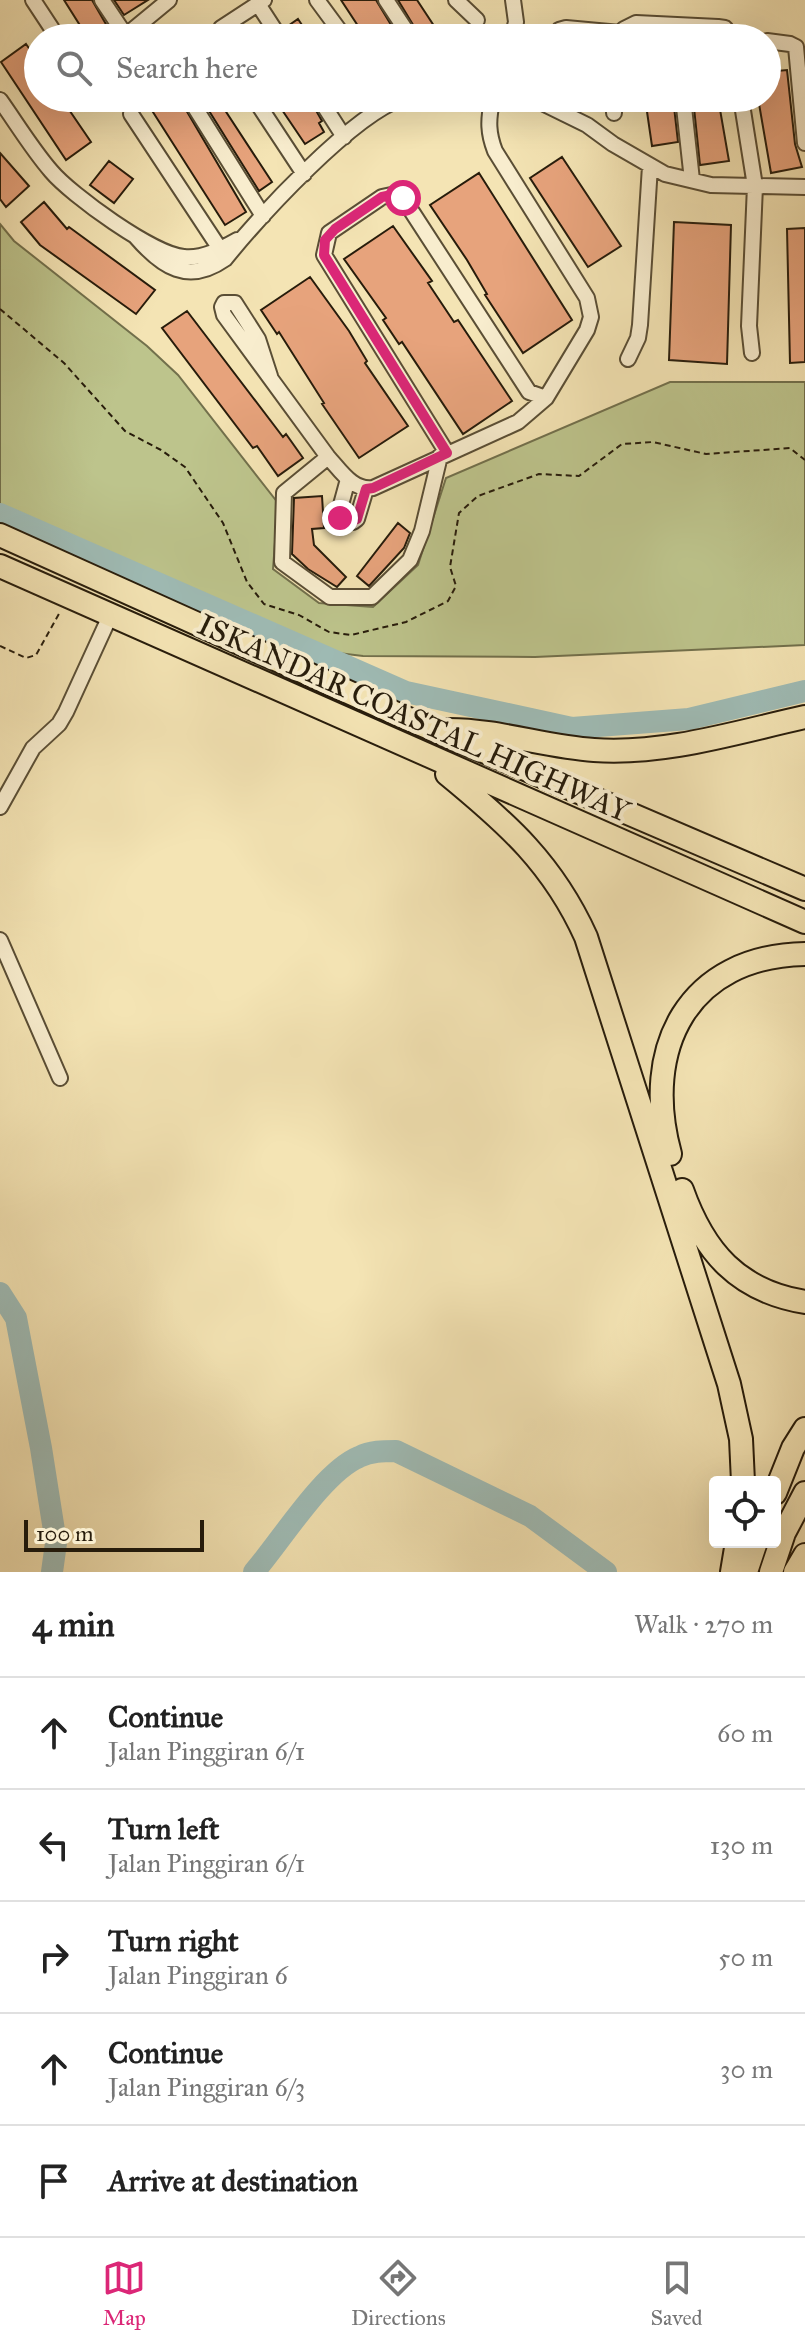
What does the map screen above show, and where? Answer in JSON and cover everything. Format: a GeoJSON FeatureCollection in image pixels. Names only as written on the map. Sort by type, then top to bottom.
{"type":"FeatureCollection","features":[{"type":"Feature","properties":{"kind":"highway","name":"ISKANDAR COASTAL HIGHWAY"},"geometry":{"type":"LineString","coordinates":[[0,535],[436,730],[805,889]]}},
{"type":"Feature","properties":{"kind":"highway","name":"ISKANDAR COASTAL HIGHWAY"},"geometry":{"type":"LineString","coordinates":[[0,566],[805,922]]}},
{"type":"Feature","properties":{"kind":"highway"},"geometry":{"type":"LineString","coordinates":[[436,730],[479,732],[564,748],[627,750],[682,744],[805,717]]}},
{"type":"Feature","properties":{"kind":"highway"},"geometry":{"type":"LineString","coordinates":[[425,755],[499,817],[536,854],[565,895],[586,937],[729,1384],[741,1439],[743,1476]]}},
{"type":"Feature","properties":{"kind":"highway"},"geometry":{"type":"LineString","coordinates":[[805,954],[775,955],[753,961],[733,970],[703,992],[683,1016],[669,1042],[660,1090],[664,1132],[672,1160],[691,1215],[703,1239],[718,1258],[752,1285],[805,1302]]}},
{"type":"Feature","properties":{"kind":"highway"},"geometry":{"type":"LineString","coordinates":[[781,1478],[793,1448],[805,1429]]}},
{"type":"Feature","properties":{"kind":"highway"},"geometry":{"type":"LineString","coordinates":[[771,1572],[784,1533],[805,1493]]}},
{"type":"Feature","properties":{"kind":"highway"},"geometry":{"type":"LineString","coordinates":[[732,1572],[736,1548]]}},
{"type":"Feature","properties":{"kind":"highway"},"geometry":{"type":"LineString","coordinates":[[746,1572],[754,1548]]}},
{"type":"Feature","properties":{"kind":"highway"},"geometry":{"type":"LineString","coordinates":[[795,1572],[805,1555]]}},
{"type":"Feature","properties":{"kind":"street"},"geometry":{"type":"LineString","coordinates":[[33,0],[49,24]]}},
{"type":"Feature","properties":{"kind":"street"},"geometry":{"type":"LineString","coordinates":[[102,0],[117,24]]}},
{"type":"Feature","properties":{"kind":"street"},"geometry":{"type":"LineString","coordinates":[[140,24],[169,0]]}},
{"type":"Feature","properties":{"kind":"street"},"geometry":{"type":"LineString","coordinates":[[317,0],[335,24]]}},
{"type":"Feature","properties":{"kind":"street"},"geometry":{"type":"LineString","coordinates":[[386,0],[402,24]]}},
{"type":"Feature","properties":{"kind":"street"},"geometry":{"type":"LineString","coordinates":[[456,0],[477,20]]}},
{"type":"Feature","properties":{"kind":"street"},"geometry":{"type":"LineString","coordinates":[[513,0],[516,24]]}},
{"type":"Feature","properties":{"kind":"street"},"geometry":{"type":"LineString","coordinates":[[227,24],[261,2],[273,24]]}},
{"type":"Feature","properties":{"kind":"street"},"geometry":{"type":"LineString","coordinates":[[781,43],[796,47],[805,143]]}},
{"type":"Feature","properties":{"kind":"street"},"geometry":{"type":"LineString","coordinates":[[0,100],[52,172],[136,237],[163,264],[193,273],[212,268],[225,259],[304,174],[374,112]]}},
{"type":"Feature","properties":{"kind":"street"},"geometry":{"type":"LineString","coordinates":[[198,112],[263,216]]}},
{"type":"Feature","properties":{"kind":"street"},"geometry":{"type":"LineString","coordinates":[[263,112],[304,174]]}},
{"type":"Feature","properties":{"kind":"street"},"geometry":{"type":"LineString","coordinates":[[328,112],[344,137]]}},
{"type":"Feature","properties":{"kind":"street"},"geometry":{"type":"LineString","coordinates":[[270,376],[258,339],[235,303],[224,303],[224,315],[328,457],[357,486],[370,488],[518,422],[546,398],[587,330],[591,309],[495,151],[489,135],[489,112]]}},
{"type":"Feature","properties":{"kind":"street"},"geometry":{"type":"LineString","coordinates":[[564,112],[665,174],[711,185],[805,187]]}},
{"type":"Feature","properties":{"kind":"street"},"geometry":{"type":"LineString","coordinates":[[685,112],[692,180]]}},
{"type":"Feature","properties":{"kind":"street"},"geometry":{"type":"LineString","coordinates":[[743,112],[755,186],[749,326],[752,353]]}},
{"type":"Feature","properties":{"kind":"street"},"geometry":{"type":"LineString","coordinates":[[131,114],[220,249]]}},
{"type":"Feature","properties":{"kind":"street"},"geometry":{"type":"LineString","coordinates":[[628,359],[638,338],[640,325],[650,166]]}},
{"type":"Feature","properties":{"kind":"street"},"geometry":{"type":"LineString","coordinates":[[328,457],[284,493],[282,562],[330,597],[372,597],[410,560],[422,531],[444,454],[324,255],[329,233],[382,197],[396,194],[409,205],[529,392],[546,398]]}},
{"type":"Feature","properties":{"kind":"street"},"geometry":{"type":"LineString","coordinates":[[136,237],[161,251],[181,257],[195,257],[243,237]]}},
{"type":"Feature","properties":{"kind":"street"},"geometry":{"type":"LineString","coordinates":[[348,479],[339,512],[344,522],[357,519],[370,488]]}},
{"type":"Feature","properties":{"kind":"street"},"geometry":{"type":"LineString","coordinates":[[0,807],[33,748],[59,724],[66,712],[110,616]]}},
{"type":"Feature","properties":{"kind":"street"},"geometry":{"type":"LineString","coordinates":[[0,940],[60,1078]]}},
{"type":"Feature","properties":{"kind":"path"},"geometry":{"type":"LineString","coordinates":[[0,646],[26,658],[36,655],[68,597]]}},
{"type":"Feature","properties":{"kind":"green space"},"geometry":{"type":"Polygon","coordinates":[[[0,224],[14,241],[147,346],[178,375],[278,503],[273,569],[319,603],[373,607],[418,565],[446,478],[670,382],[805,382],[805,645],[535,657],[363,656],[330,652],[269,629],[0,508],[0,224]]]}},
{"type":"Feature","properties":{"kind":"building"},"geometry":{"type":"Polygon","coordinates":[[[64,0],[92,0],[106,24],[79,24],[64,0]]]}},
{"type":"Feature","properties":{"kind":"building"},"geometry":{"type":"Polygon","coordinates":[[[114,0],[148,0],[124,15],[114,0]]]}},
{"type":"Feature","properties":{"kind":"building"},"geometry":{"type":"Polygon","coordinates":[[[341,0],[376,0],[391,24],[357,24],[341,0]]]}},
{"type":"Feature","properties":{"kind":"building"},"geometry":{"type":"Polygon","coordinates":[[[398,0],[417,0],[433,24],[413,24],[398,0]]]}},
{"type":"Feature","properties":{"kind":"building"},"geometry":{"type":"Polygon","coordinates":[[[24,45],[24,97],[1,62],[24,45]]]}},
{"type":"Feature","properties":{"kind":"building"},"geometry":{"type":"Polygon","coordinates":[[[787,70],[795,144],[802,167],[771,173],[760,112],[781,112],[781,71],[787,70]]]}},
{"type":"Feature","properties":{"kind":"building"},"geometry":{"type":"Polygon","coordinates":[[[34,112],[71,112],[91,142],[66,160],[34,112]]]}},
{"type":"Feature","properties":{"kind":"building"},"geometry":{"type":"Polygon","coordinates":[[[153,112],[187,112],[246,212],[225,225],[153,112]]]}},
{"type":"Feature","properties":{"kind":"building"},"geometry":{"type":"Polygon","coordinates":[[[210,112],[226,112],[272,182],[259,191],[210,112]]]}},
{"type":"Feature","properties":{"kind":"building"},"geometry":{"type":"Polygon","coordinates":[[[283,112],[317,112],[324,132],[305,144],[283,112]]]}},
{"type":"Feature","properties":{"kind":"building"},"geometry":{"type":"Polygon","coordinates":[[[647,112],[675,112],[678,142],[652,146],[647,112]]]}},
{"type":"Feature","properties":{"kind":"building"},"geometry":{"type":"Polygon","coordinates":[[[694,112],[720,112],[729,161],[700,165],[694,112]]]}},
{"type":"Feature","properties":{"kind":"building"},"geometry":{"type":"Polygon","coordinates":[[[0,153],[29,186],[6,207],[0,199],[0,153]]]}},
{"type":"Feature","properties":{"kind":"building"},"geometry":{"type":"Polygon","coordinates":[[[562,157],[621,246],[588,267],[530,178],[562,157]]]}},
{"type":"Feature","properties":{"kind":"building"},"geometry":{"type":"Polygon","coordinates":[[[109,161],[133,179],[114,203],[90,185],[109,161]]]}},
{"type":"Feature","properties":{"kind":"building"},"geometry":{"type":"Polygon","coordinates":[[[479,173],[572,320],[523,353],[430,205],[479,173]]]}},
{"type":"Feature","properties":{"kind":"building"},"geometry":{"type":"Polygon","coordinates":[[[44,202],[67,229],[69,227],[155,290],[136,314],[40,245],[21,222],[44,202]]]}},
{"type":"Feature","properties":{"kind":"building"},"geometry":{"type":"Polygon","coordinates":[[[674,222],[731,225],[727,364],[669,360],[674,222]]]}},
{"type":"Feature","properties":{"kind":"building"},"geometry":{"type":"Polygon","coordinates":[[[393,226],[432,281],[428,283],[454,322],[458,320],[512,401],[463,434],[344,259],[393,226]]]}},
{"type":"Feature","properties":{"kind":"building"},"geometry":{"type":"Polygon","coordinates":[[[805,228],[805,362],[790,363],[787,229],[805,228]]]}},
{"type":"Feature","properties":{"kind":"building"},"geometry":{"type":"Polygon","coordinates":[[[310,277],[349,331],[367,361],[365,363],[408,426],[359,458],[279,332],[277,334],[261,310],[310,277]]]}},
{"type":"Feature","properties":{"kind":"building"},"geometry":{"type":"Polygon","coordinates":[[[187,311],[283,437],[286,434],[303,458],[278,476],[257,446],[253,448],[162,328],[187,311]]]}},
{"type":"Feature","properties":{"kind":"building"},"geometry":{"type":"Polygon","coordinates":[[[322,496],[324,528],[312,529],[314,545],[346,577],[337,587],[308,569],[292,554],[294,498],[322,496]]]}},
{"type":"Feature","properties":{"kind":"building"},"geometry":{"type":"Polygon","coordinates":[[[398,523],[410,533],[404,548],[369,586],[357,576],[398,523]]]}},
{"type":"Feature","properties":{"kind":"waterway"},"geometry":{"type":"LineString","coordinates":[[0,514],[406,692],[572,728],[689,719],[805,691]]}},
{"type":"Feature","properties":{"kind":"waterway"},"geometry":{"type":"LineString","coordinates":[[0,1293],[16,1318],[41,1448],[56,1543],[52,1572]]}},
{"type":"Feature","properties":{"kind":"waterway"},"geometry":{"type":"LineString","coordinates":[[254,1572],[303,1508],[345,1465],[364,1455],[396,1451],[530,1516],[606,1572]]}},
{"type":"Feature","properties":{"kind":"route"},"geometry":{"type":"LineString","coordinates":[[340,518],[348,523],[357,519],[366,489],[447,453],[324,255],[329,233],[382,197],[396,194],[403,198]]}}]}
